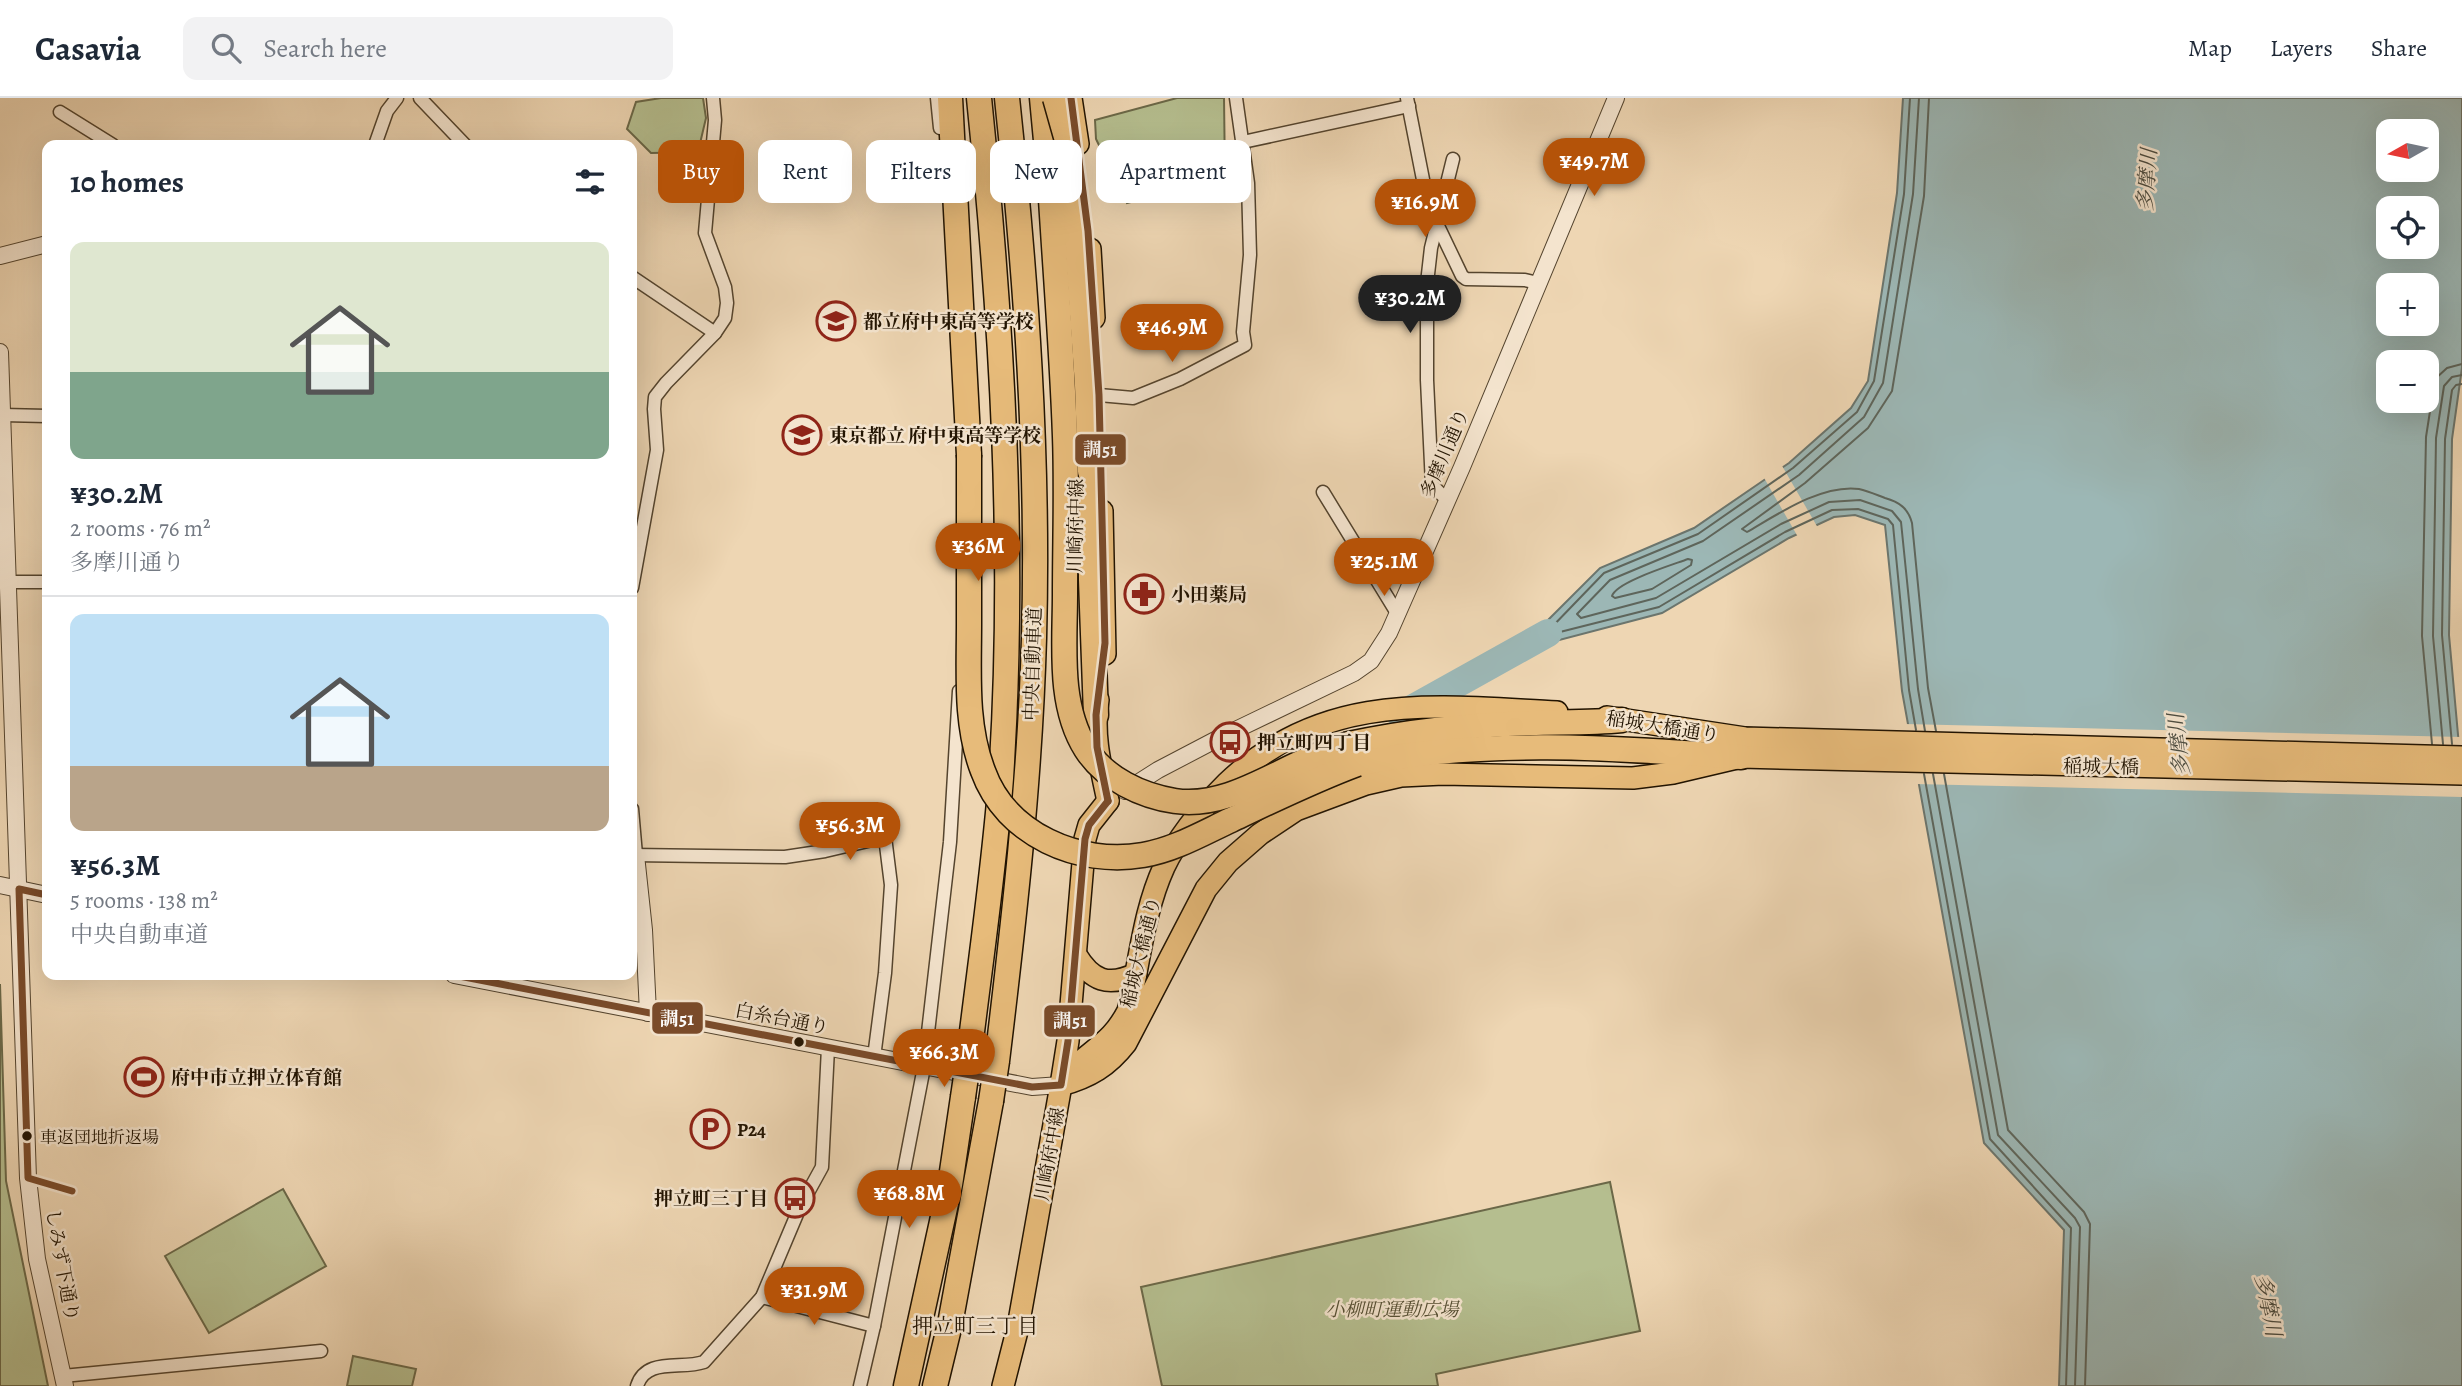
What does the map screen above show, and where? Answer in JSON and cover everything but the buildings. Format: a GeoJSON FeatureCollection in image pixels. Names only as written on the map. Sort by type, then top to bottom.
{"type":"FeatureCollection","features":[{"type":"Feature","properties":{"kind":"highway"},"geometry":{"type":"LineString","coordinates":[[950,98],[969,455],[969,687],[976,748],[983,773],[1009,812],[1031,831],[1053,844],[1100,858],[1145,855],[1199,835],[1316,779],[1357,764],[1398,755],[1479,748],[1642,751],[1743,748]]}},
{"type":"Feature","properties":{"kind":"highway","name":"中央自動車道"},"geometry":{"type":"LineString","coordinates":[[906,1386],[950,1185],[969,1056],[1001,779],[1006,637],[1006,515],[997,306],[979,98]]}},
{"type":"Feature","properties":{"kind":"highway","name":"中央自動車道"},"geometry":{"type":"LineString","coordinates":[[935,1386],[950,1324],[998,1061],[1027,789],[1034,638],[1032,420],[1025,301],[1007,98]]}},
{"type":"Feature","properties":{"kind":"highway"},"geometry":{"type":"LineString","coordinates":[[1042,98],[1065,436],[1065,676],[1072,715],[1086,750],[1098,763],[1133,789],[1151,796],[1188,802],[1226,796],[1311,758],[1349,744],[1392,734],[1528,723],[1622,720]]}},
{"type":"Feature","properties":{"kind":"highway"},"geometry":{"type":"LineString","coordinates":[[1055,98],[1072,171],[1087,385],[1096,715]]}},
{"type":"Feature","properties":{"kind":"main road","name":"川崎府中線"},"geometry":{"type":"LineString","coordinates":[[1003,1386],[1018,1327],[1061,1085],[1086,839],[1089,825],[1108,801],[1097,747],[1096,715],[1105,643],[1099,395],[1080,150],[1072,108]]}},
{"type":"Feature","properties":{"kind":"main road","name":"川崎府中線"},"geometry":{"type":"LineString","coordinates":[[1072,108],[1062,174],[1077,429],[1074,687],[1081,749],[1094,780],[1108,801]]}},
{"type":"Feature","properties":{"kind":"main road"},"geometry":{"type":"LineString","coordinates":[[1070,288],[1092,286]]}},
{"type":"Feature","properties":{"kind":"main road","name":"稲城大橋通り"},"geometry":{"type":"LineString","coordinates":[[1061,1085],[1077,1064],[1108,1041],[1128,1011],[1149,909],[1165,866],[1193,820],[1237,774],[1296,735],[1335,719],[1370,711],[1456,708],[1587,713],[1743,748]]}},
{"type":"Feature","properties":{"kind":"main road","name":"稲城大橋通り"},"geometry":{"type":"LineString","coordinates":[[1061,1085],[1083,1079],[1110,1062],[1126,1043],[1206,889],[1228,862],[1259,834],[1296,810],[1366,784],[1401,776],[1443,774],[1654,777],[1743,748]]}},
{"type":"Feature","properties":{"kind":"main road","name":"稲城大橋"},"geometry":{"type":"LineString","coordinates":[[1743,748],[2462,757]]}},
{"type":"Feature","properties":{"kind":"main road","name":"稲城大橋"},"geometry":{"type":"LineString","coordinates":[[1743,748],[2462,774]]}},
{"type":"Feature","properties":{"kind":"main road"},"geometry":{"type":"LineString","coordinates":[[1076,955],[1083,967],[1094,977],[1116,981],[1136,974]]}},
{"type":"Feature","properties":{"kind":"street"},"geometry":{"type":"LineString","coordinates":[[377,140],[387,111],[397,98]]}},
{"type":"Feature","properties":{"kind":"street"},"geometry":{"type":"LineString","coordinates":[[419,98],[460,140]]}},
{"type":"Feature","properties":{"kind":"street"},"geometry":{"type":"LineString","coordinates":[[637,560],[657,450],[655,397],[715,333],[725,318],[725,288],[705,233],[715,120],[713,98]]}},
{"type":"Feature","properties":{"kind":"street"},"geometry":{"type":"LineString","coordinates":[[860,1386],[924,1067],[950,842],[961,645],[961,447],[949,227],[937,98]]}},
{"type":"Feature","properties":{"kind":"street"},"geometry":{"type":"LineString","coordinates":[[1236,98],[1243,140]]}},
{"type":"Feature","properties":{"kind":"street","name":"多摩川通り"},"geometry":{"type":"LineString","coordinates":[[1108,801],[1158,770],[1363,667],[1376,654],[1447,500],[1616,98]]}},
{"type":"Feature","properties":{"kind":"street"},"geometry":{"type":"LineString","coordinates":[[1251,140],[1408,102],[1428,205],[1462,276],[1466,279],[1525,280],[1538,283]]}},
{"type":"Feature","properties":{"kind":"street"},"geometry":{"type":"LineString","coordinates":[[60,112],[105,140]]}},
{"type":"Feature","properties":{"kind":"street"},"geometry":{"type":"LineString","coordinates":[[1447,500],[1432,485],[1427,394],[1427,283],[1436,224],[1453,159]]}},
{"type":"Feature","properties":{"kind":"street"},"geometry":{"type":"LineString","coordinates":[[1099,395],[1133,398],[1180,379],[1245,345],[1243,332],[1250,255],[1249,203]]}},
{"type":"Feature","properties":{"kind":"street"},"geometry":{"type":"LineString","coordinates":[[0,256],[42,245]]}},
{"type":"Feature","properties":{"kind":"street"},"geometry":{"type":"LineString","coordinates":[[637,280],[715,333]]}},
{"type":"Feature","properties":{"kind":"street","name":"しみず下通り"},"geometry":{"type":"LineString","coordinates":[[0,352],[28,1178],[37,1259],[64,1381]]}},
{"type":"Feature","properties":{"kind":"street"},"geometry":{"type":"LineString","coordinates":[[3,415],[42,416]]}},
{"type":"Feature","properties":{"kind":"street"},"geometry":{"type":"LineString","coordinates":[[1323,492],[1397,613]]}},
{"type":"Feature","properties":{"kind":"street"},"geometry":{"type":"LineString","coordinates":[[7,582],[42,582]]}},
{"type":"Feature","properties":{"kind":"street"},"geometry":{"type":"LineString","coordinates":[[637,855],[785,857],[884,837],[891,885],[885,973],[874,1057]]}},
{"type":"Feature","properties":{"kind":"street"},"geometry":{"type":"LineString","coordinates":[[637,876],[643,917],[648,1013]]}},
{"type":"Feature","properties":{"kind":"street"},"geometry":{"type":"LineString","coordinates":[[0,886],[42,894]]}},
{"type":"Feature","properties":{"kind":"street","name":"白糸台通り"},"geometry":{"type":"LineString","coordinates":[[480,980],[1032,1087],[1061,1085]]}},
{"type":"Feature","properties":{"kind":"street"},"geometry":{"type":"LineString","coordinates":[[637,1386],[647,1370],[656,1366],[694,1365],[704,1362],[762,1297],[800,1208],[822,1167],[828,1048]]}},
{"type":"Feature","properties":{"kind":"street"},"geometry":{"type":"LineString","coordinates":[[762,1297],[874,1326]]}},
{"type":"Feature","properties":{"kind":"street"},"geometry":{"type":"LineString","coordinates":[[64,1381],[321,1351]]}},
{"type":"Feature","properties":{"kind":"green space"},"geometry":{"type":"Polygon","coordinates":[[[661,98],[703,98],[706,118],[701,140],[658,140],[658,153],[651,153],[627,129],[636,102],[661,98]]]}},
{"type":"Feature","properties":{"kind":"green space"},"geometry":{"type":"Polygon","coordinates":[[[1177,98],[1224,98],[1225,140],[1096,140],[1095,120],[1177,98]]]}},
{"type":"Feature","properties":{"kind":"green space"},"geometry":{"type":"Polygon","coordinates":[[[0,984],[6,1181],[48,1386],[0,1386],[0,984]]]}},
{"type":"Feature","properties":{"kind":"green space","name":"小柳町運動広場"},"geometry":{"type":"Polygon","coordinates":[[[1610,1182],[1640,1331],[1436,1374],[1438,1386],[1162,1386],[1141,1287],[1610,1182]]]}},
{"type":"Feature","properties":{"kind":"green space"},"geometry":{"type":"Polygon","coordinates":[[[283,1189],[326,1266],[209,1333],[165,1256],[283,1189]]]}},
{"type":"Feature","properties":{"kind":"green space"},"geometry":{"type":"Polygon","coordinates":[[[353,1356],[416,1369],[412,1386],[347,1386],[353,1356]]]}},
{"type":"Feature","properties":{"kind":"water","name":"多摩川"},"geometry":{"type":"Polygon","coordinates":[[[1903,98],[2462,98],[2462,368],[2452,439],[2449,635],[2462,779],[2462,1386],[2059,1386],[2064,1230],[1984,1143],[1902,691],[1885,525],[1855,515],[1834,517],[1789,538],[1662,613],[1517,651],[1600,568],[1694,528],[1789,463],[1851,408],[1868,381],[1897,193],[1903,98]]]}},
{"type":"Feature","properties":{"kind":"pier"},"geometry":{"type":"Polygon","coordinates":[[[1781,464],[1818,528],[1798,537],[1763,476],[1781,464]]]}},
{"type":"Feature","properties":{"kind":"pier"},"geometry":{"type":"Polygon","coordinates":[[[1904,724],[2462,737],[2462,797],[1915,784],[1904,724]]]}},
{"type":"Feature","properties":{"kind":"waterway"},"geometry":{"type":"LineString","coordinates":[[1401,715],[1548,633]]}},
{"type":"Feature","properties":{"kind":"transit line","name":"調51"},"geometry":{"type":"LineString","coordinates":[[1071,98],[1088,231],[1099,395],[1105,643],[1096,715],[1097,747],[1108,801]]}},
{"type":"Feature","properties":{"kind":"transit line","name":"調51"},"geometry":{"type":"LineString","coordinates":[[480,980],[1032,1087],[1061,1085],[1068,1041],[1085,839],[1089,825],[1108,801]]}},
{"type":"Feature","properties":{"kind":"transit line","name":"調51"},"geometry":{"type":"LineString","coordinates":[[42,894],[19,889],[28,1178],[72,1191]]}},
{"type":"Feature","properties":{"kind":"place","name":"都立府中東高等学校"},"geometry":{"type":"Point","coordinates":[836,321]}},
{"type":"Feature","properties":{"kind":"place","name":"東京都立 府中東高等学校"},"geometry":{"type":"Point","coordinates":[802,435]}},
{"type":"Feature","properties":{"kind":"place","name":"小田薬局"},"geometry":{"type":"Point","coordinates":[1144,594]}},
{"type":"Feature","properties":{"kind":"place","name":"押立町四丁目"},"geometry":{"type":"Point","coordinates":[1230,742]}},
{"type":"Feature","properties":{"kind":"place","name":"府中市立押立体育館"},"geometry":{"type":"Point","coordinates":[144,1077]}},
{"type":"Feature","properties":{"kind":"place","name":"P24"},"geometry":{"type":"Point","coordinates":[710,1129]}},
{"type":"Feature","properties":{"kind":"place","name":"車返団地折返場"},"geometry":{"type":"Point","coordinates":[27,1136]}},
{"type":"Feature","properties":{"kind":"place","name":"押立町三丁目"},"geometry":{"type":"Point","coordinates":[795,1198]}},
{"type":"Feature","properties":{"kind":"district","name":"押立町三丁目"},"geometry":{"type":"Point","coordinates":[975,1326]}}]}
